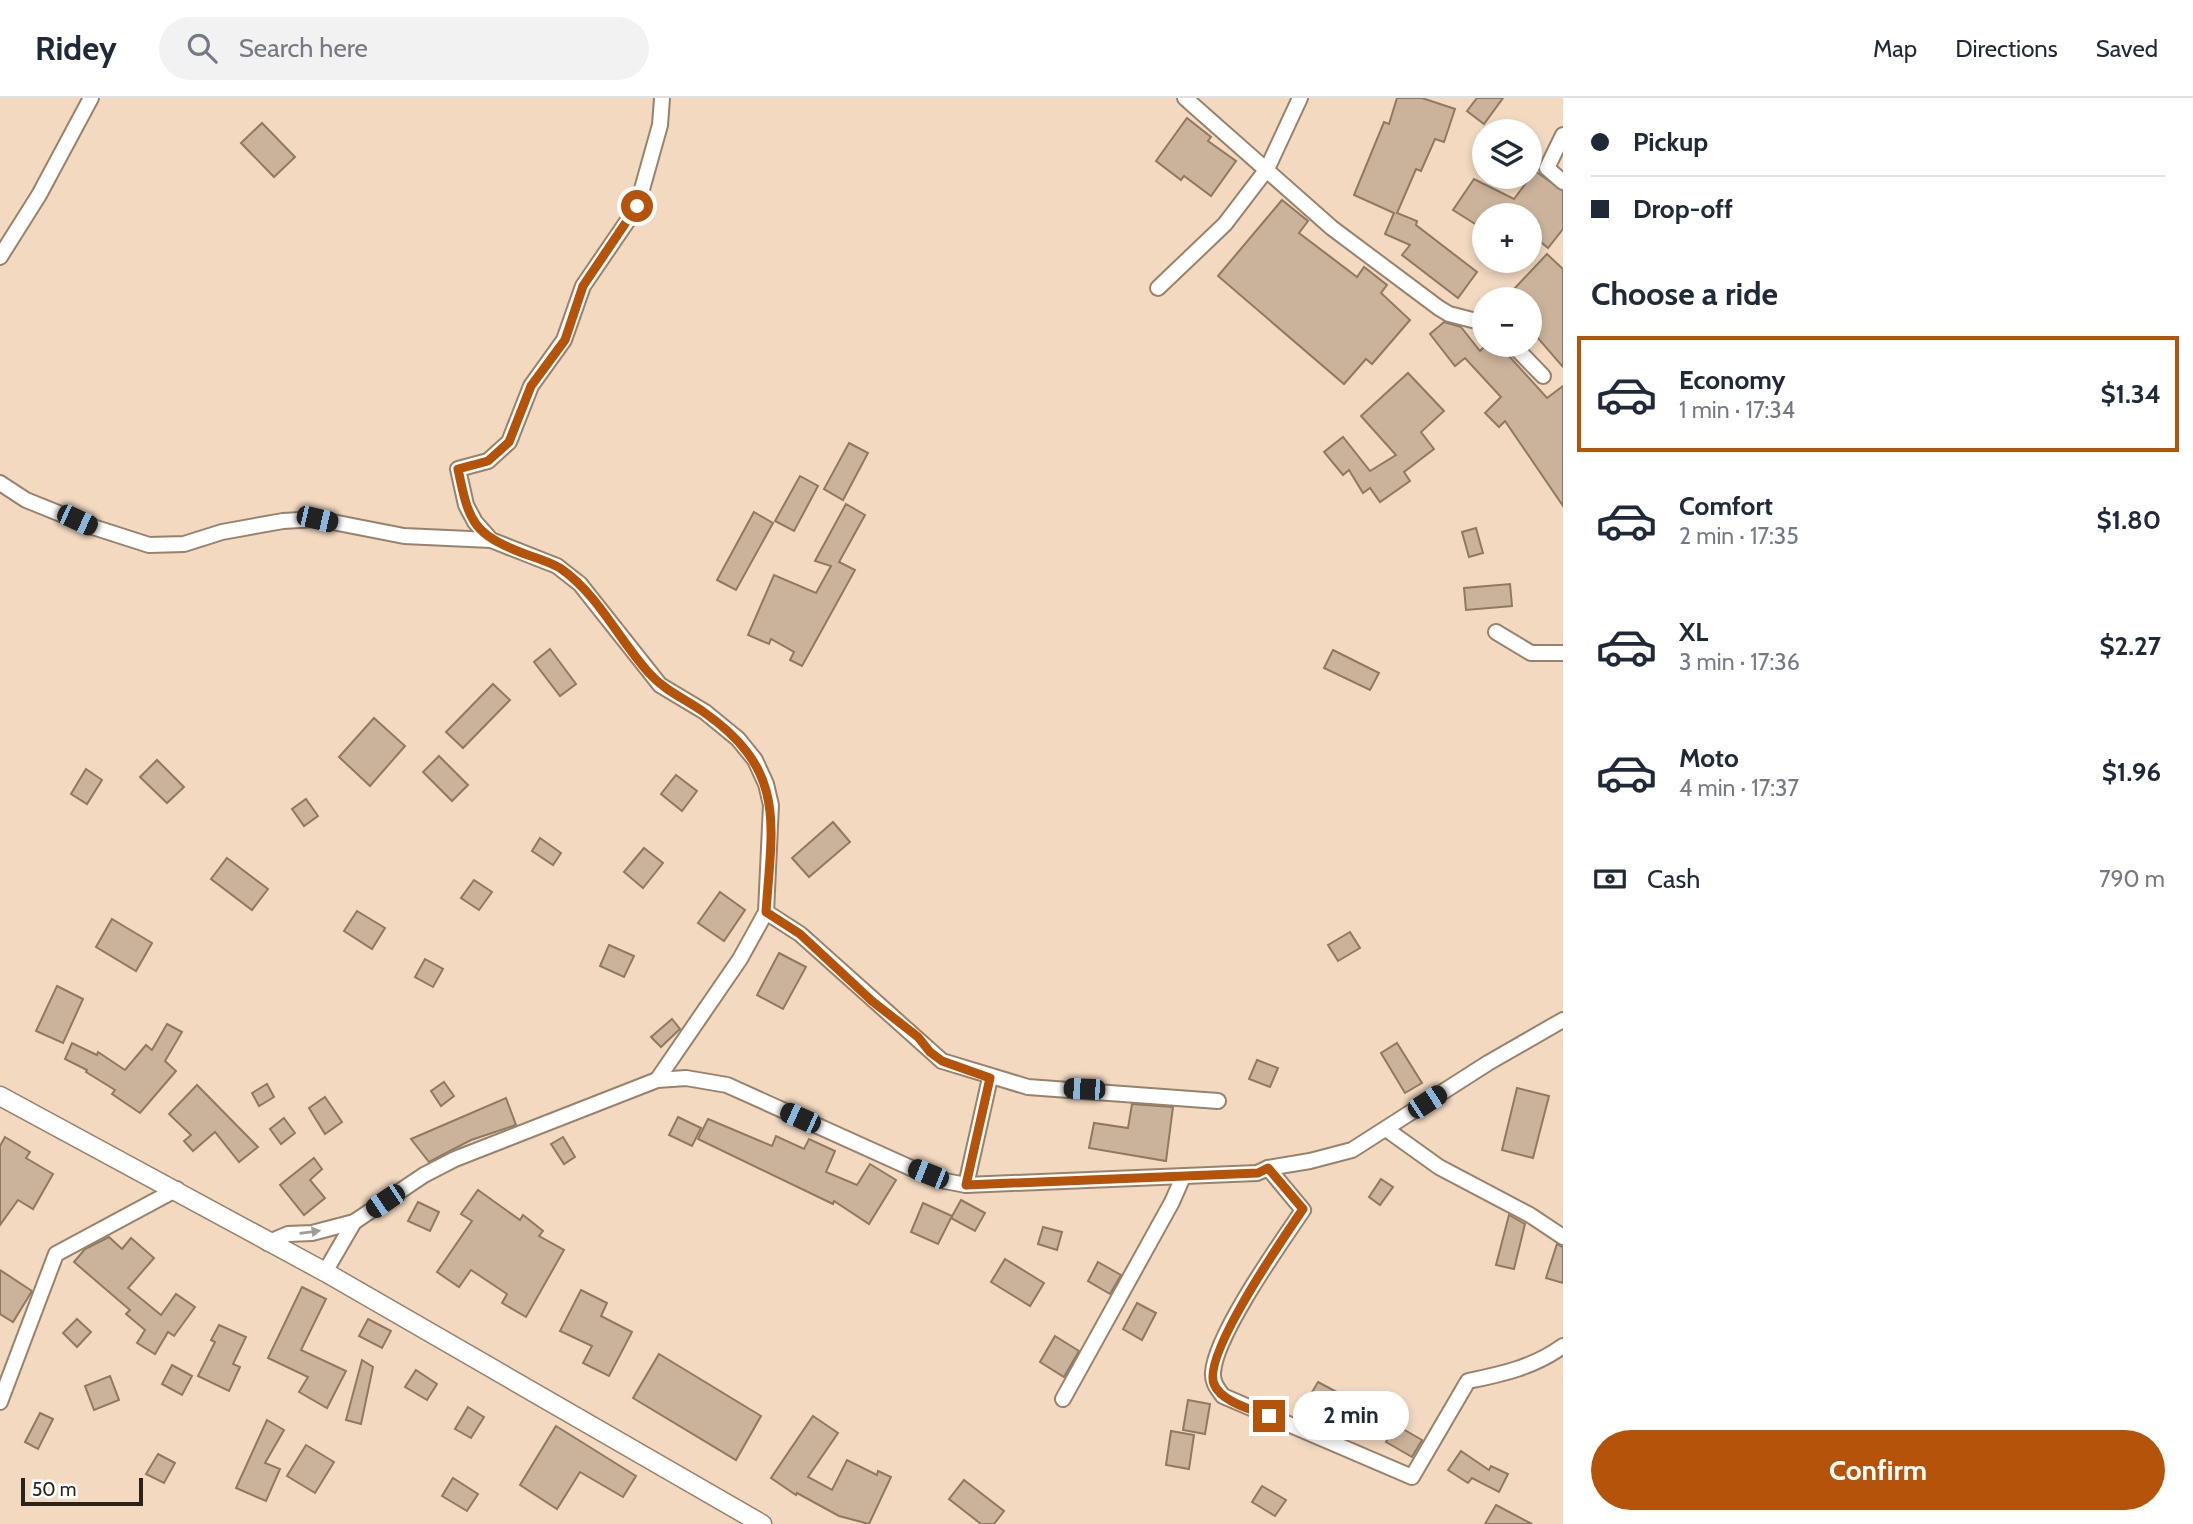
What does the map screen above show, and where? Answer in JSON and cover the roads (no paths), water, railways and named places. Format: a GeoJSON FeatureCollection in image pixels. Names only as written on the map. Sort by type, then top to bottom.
{"type":"FeatureCollection","features":[{"type":"Feature","properties":{"kind":"street"},"geometry":{"type":"LineString","coordinates":[[0,257],[39,195],[91,98]]}},
{"type":"Feature","properties":{"kind":"street"},"geometry":{"type":"LineString","coordinates":[[491,540],[475,522],[466,505],[458,469],[488,461],[509,442],[531,386],[565,340],[583,286],[637,206],[660,125],[662,98]]}},
{"type":"Feature","properties":{"kind":"street"},"geometry":{"type":"LineString","coordinates":[[1185,98],[1332,228],[1438,307],[1449,314],[1472,320]]}},
{"type":"Feature","properties":{"kind":"street"},"geometry":{"type":"LineString","coordinates":[[1158,288],[1224,224],[1267,169],[1300,98]]}},
{"type":"Feature","properties":{"kind":"street"},"geometry":{"type":"LineString","coordinates":[[1563,135],[1547,168],[1563,182]]}},
{"type":"Feature","properties":{"kind":"street"},"geometry":{"type":"LineString","coordinates":[[1525,357],[1543,376]]}},
{"type":"Feature","properties":{"kind":"street"},"geometry":{"type":"LineString","coordinates":[[0,483],[26,500],[93,527],[149,545],[184,544],[222,532],[284,521],[317,519],[404,536],[491,540],[557,566],[580,584],[660,685],[705,712],[738,740],[755,760],[772,805],[766,912],[740,958],[657,1080]]}},
{"type":"Feature","properties":{"kind":"street"},"geometry":{"type":"LineString","coordinates":[[1496,632],[1531,653],[1563,653]]}},
{"type":"Feature","properties":{"kind":"street"},"geometry":{"type":"LineString","coordinates":[[766,912],[800,934],[936,1056],[990,1078],[1028,1087],[1218,1101]]}},
{"type":"Feature","properties":{"kind":"street"},"geometry":{"type":"LineString","coordinates":[[267,1243],[288,1234],[312,1233],[354,1222],[424,1175],[455,1159],[657,1080],[685,1078],[727,1085],[911,1168],[945,1181],[966,1185],[1258,1173],[1268,1168],[1352,1150],[1488,1063],[1563,1020]]}},
{"type":"Feature","properties":{"kind":"street"},"geometry":{"type":"LineString","coordinates":[[966,1185],[990,1078]]}},
{"type":"Feature","properties":{"kind":"street"},"geometry":{"type":"LineString","coordinates":[[0,1096],[177,1189],[267,1243],[326,1272],[762,1524]]}},
{"type":"Feature","properties":{"kind":"street"},"geometry":{"type":"LineString","coordinates":[[1386,1129],[1439,1167],[1530,1215],[1563,1237]]}},
{"type":"Feature","properties":{"kind":"street"},"geometry":{"type":"LineString","coordinates":[[1268,1168],[1303,1209],[1270,1259],[1217,1352],[1212,1374],[1214,1385],[1223,1396],[1412,1477],[1468,1381],[1513,1372],[1548,1357],[1563,1346]]}},
{"type":"Feature","properties":{"kind":"street"},"geometry":{"type":"LineString","coordinates":[[1063,1399],[1172,1202],[1183,1177]]}},
{"type":"Feature","properties":{"kind":"street"},"geometry":{"type":"LineString","coordinates":[[0,1402],[2,1388],[56,1254],[177,1189]]}},
{"type":"Feature","properties":{"kind":"street"},"geometry":{"type":"LineString","coordinates":[[326,1272],[354,1222]]}}]}
